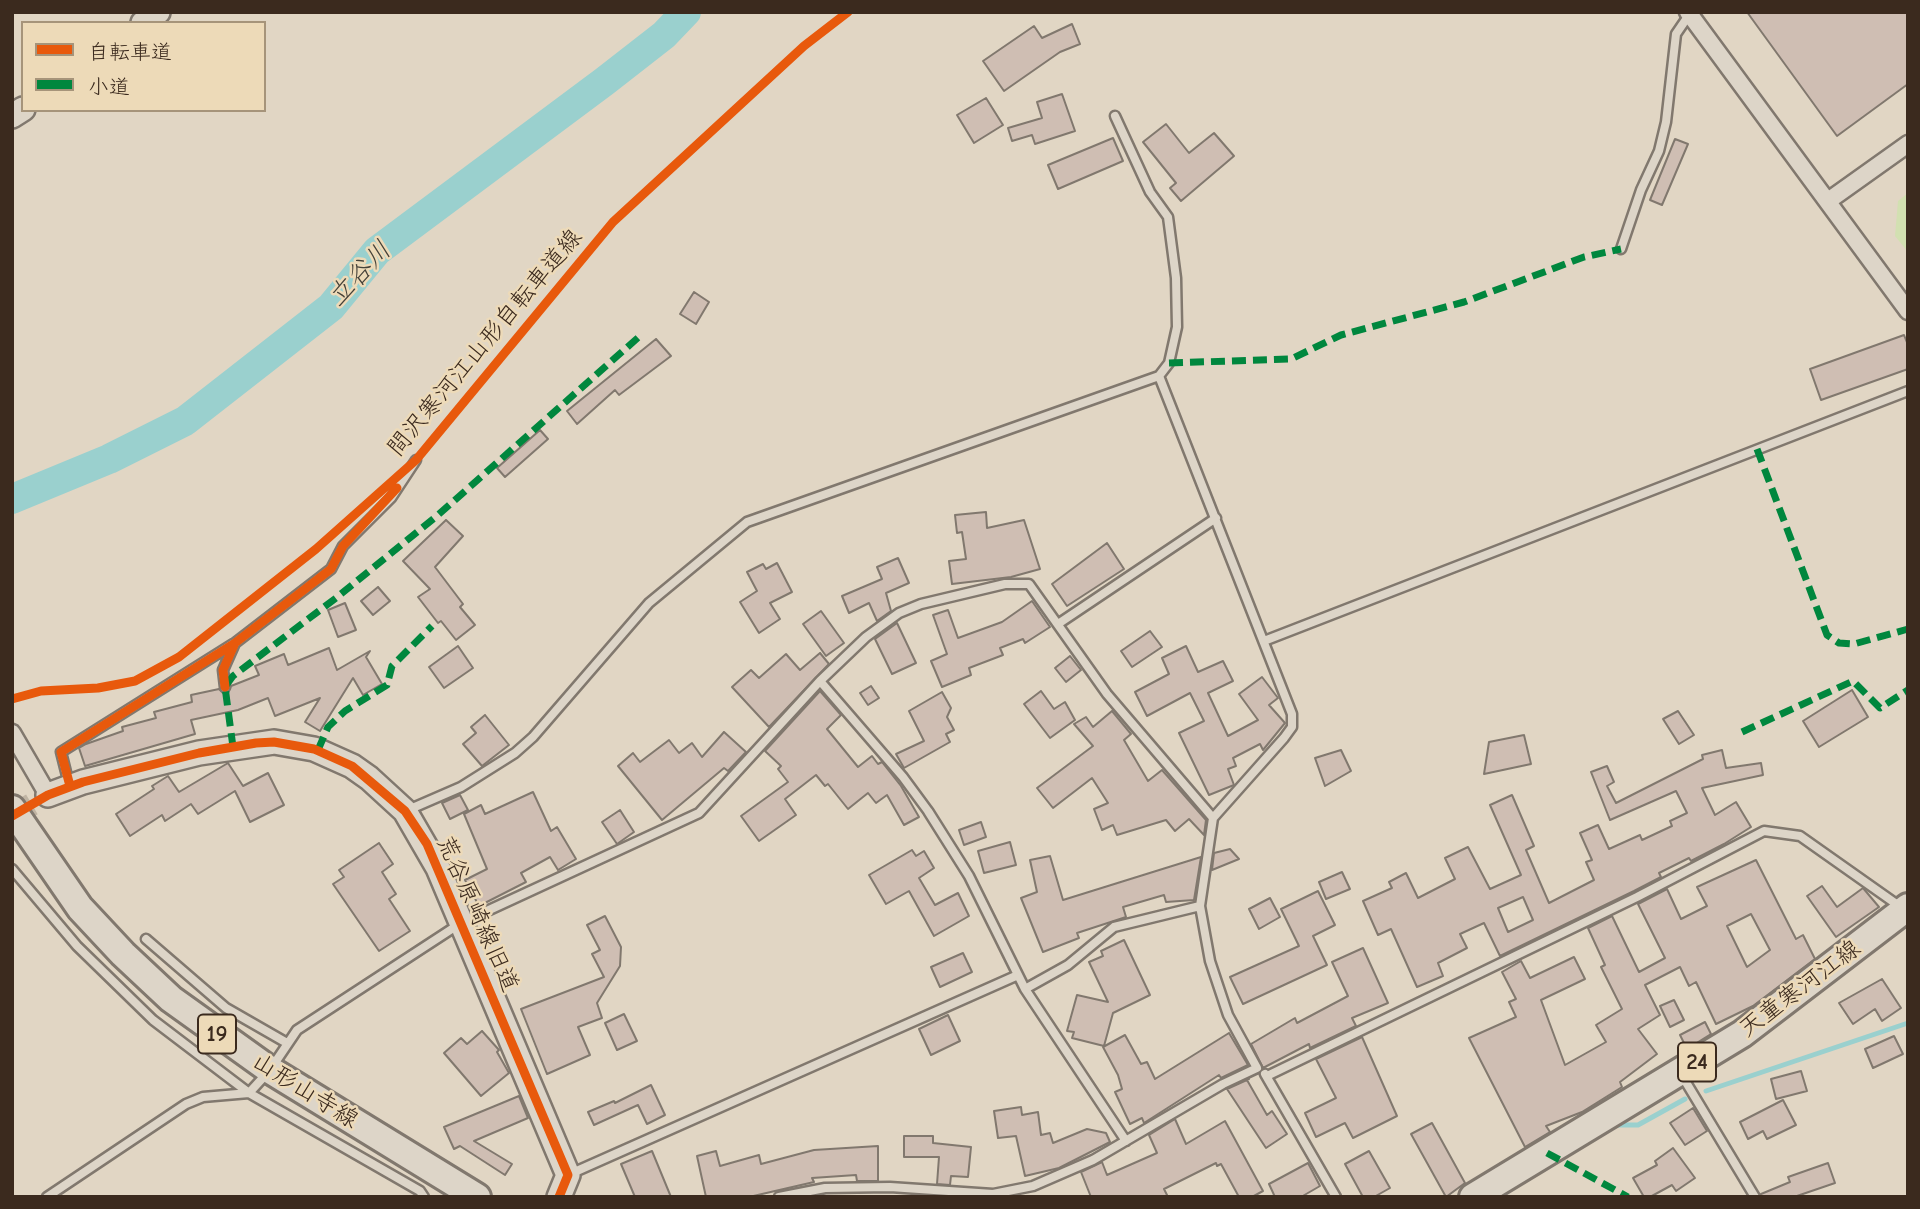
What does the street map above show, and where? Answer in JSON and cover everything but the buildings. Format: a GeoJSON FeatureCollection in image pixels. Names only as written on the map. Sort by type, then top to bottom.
{"type":"FeatureCollection","features":[{"type":"Feature","properties":{"kind":"main road","name":"山形山寺線"},"geometry":{"type":"LineString","coordinates":[[12,808],[80,908],[122,954],[171,999],[270,1070],[477,1197]]}},
{"type":"Feature","properties":{"kind":"main road","name":"天童寒河江線"},"geometry":{"type":"LineString","coordinates":[[1473,1197],[1742,1034],[1906,908]]}},
{"type":"Feature","properties":{"kind":"street"},"geometry":{"type":"LineString","coordinates":[[1688,14],[1908,311]]}},
{"type":"Feature","properties":{"kind":"street"},"geometry":{"type":"LineString","coordinates":[[1828,201],[1908,144]]}},
{"type":"Feature","properties":{"kind":"street"},"geometry":{"type":"LineString","coordinates":[[12,733],[48,794]]}},
{"type":"Feature","properties":{"kind":"street","name":"荒谷原崎線旧道"},"geometry":{"type":"LineString","coordinates":[[48,794],[200,753],[274,742],[314,749],[352,765],[405,811],[427,844],[568,1174]]}},
{"type":"Feature","properties":{"kind":"street"},"geometry":{"type":"LineString","coordinates":[[559,1197],[568,1174]]}},
{"type":"Feature","properties":{"kind":"lane"},"geometry":{"type":"LineString","coordinates":[[1622,249],[1641,190],[1659,151],[1666,122],[1676,34],[1688,14]]}},
{"type":"Feature","properties":{"kind":"lane"},"geometry":{"type":"LineString","coordinates":[[405,811],[461,787],[515,753],[534,737],[649,603],[747,522],[1159,376],[1170,363],[1177,327],[1176,278],[1168,217],[1150,192],[1115,116]]}},
{"type":"Feature","properties":{"kind":"lane"},"geometry":{"type":"LineString","coordinates":[[1159,376],[1292,714],[1292,726],[1213,818],[1200,906],[1210,961],[1228,1015],[1257,1068],[1267,1076],[1336,1197]]}},
{"type":"Feature","properties":{"kind":"lane"},"geometry":{"type":"LineString","coordinates":[[1264,641],[1908,391]]}},
{"type":"Feature","properties":{"kind":"lane"},"geometry":{"type":"LineString","coordinates":[[70,786],[61,752],[235,643],[331,569],[343,546],[391,498],[416,460]]}},
{"type":"Feature","properties":{"kind":"lane"},"geometry":{"type":"LineString","coordinates":[[1058,624],[1216,518]]}},
{"type":"Feature","properties":{"kind":"lane"},"geometry":{"type":"LineString","coordinates":[[47,1197],[186,1104],[203,1097],[248,1093],[270,1070],[297,1030],[461,923],[699,813],[820,681],[866,637],[899,613],[921,604],[1005,583],[1028,584],[1107,694],[1213,818]]}},
{"type":"Feature","properties":{"kind":"lane"},"geometry":{"type":"LineString","coordinates":[[225,687],[223,670],[235,643]]}},
{"type":"Feature","properties":{"kind":"lane"},"geometry":{"type":"LineString","coordinates":[[820,681],[903,777],[928,811],[969,876],[1025,989],[1126,1141]]}},
{"type":"Feature","properties":{"kind":"lane"},"geometry":{"type":"LineString","coordinates":[[1267,1076],[1625,903],[1764,831],[1800,836],[1906,908]]}},
{"type":"Feature","properties":{"kind":"lane"},"geometry":{"type":"LineString","coordinates":[[12,869],[109,980],[153,1020],[248,1093],[420,1191],[424,1197]]}},
{"type":"Feature","properties":{"kind":"lane"},"geometry":{"type":"LineString","coordinates":[[1025,989],[1068,965],[1114,927],[1200,906]]}},
{"type":"Feature","properties":{"kind":"lane"},"geometry":{"type":"LineString","coordinates":[[146,939],[226,1008],[287,1043]]}},
{"type":"Feature","properties":{"kind":"lane"},"geometry":{"type":"LineString","coordinates":[[568,1174],[1018,975]]}},
{"type":"Feature","properties":{"kind":"lane"},"geometry":{"type":"LineString","coordinates":[[779,1197],[825,1188],[890,1186],[993,1194],[1033,1186],[1081,1166],[1257,1068]]}},
{"type":"Feature","properties":{"kind":"lane"},"geometry":{"type":"LineString","coordinates":[[1680,1072],[1755,1197]]}},
{"type":"Feature","properties":{"kind":"green space"},"geometry":{"type":"Polygon","coordinates":[[[1908,193],[1908,252],[1895,236],[1898,201],[1908,193]]]}},
{"type":"Feature","properties":{"kind":"waterway","name":"立谷川"},"geometry":{"type":"LineString","coordinates":[[12,499],[109,459],[185,421],[331,307],[377,251],[605,81],[664,35],[686,12]]}},
{"type":"Feature","properties":{"kind":"waterway"},"geometry":{"type":"LineString","coordinates":[[1706,1091],[1908,1023]]}},
{"type":"Feature","properties":{"kind":"waterway"},"geometry":{"type":"LineString","coordinates":[[1617,1125],[1638,1125],[1685,1099]]}},
{"type":"Feature","properties":{"kind":"tunnel"},"geometry":{"type":"LineString","coordinates":[[12,816],[48,795]]}},
{"type":"Feature","properties":{"kind":"marked path"},"geometry":{"type":"LineString","coordinates":[[1169,363],[1291,359],[1341,335],[1464,302],[1584,257],[1621,249]]}},
{"type":"Feature","properties":{"kind":"marked path"},"geometry":{"type":"LineString","coordinates":[[233,747],[225,687],[233,676],[336,598],[438,515],[641,335]]}},
{"type":"Feature","properties":{"kind":"marked path"},"geometry":{"type":"LineString","coordinates":[[1757,449],[1827,635],[1839,643],[1854,644],[1908,629]]}},
{"type":"Feature","properties":{"kind":"marked path"},"geometry":{"type":"LineString","coordinates":[[318,750],[328,727],[345,711],[387,685],[392,666],[432,626]]}},
{"type":"Feature","properties":{"kind":"marked path"},"geometry":{"type":"LineString","coordinates":[[1742,732],[1853,681],[1880,708],[1908,690]]}},
{"type":"Feature","properties":{"kind":"marked path"},"geometry":{"type":"LineString","coordinates":[[1547,1153],[1628,1197]]}},
{"type":"Feature","properties":{"kind":"cycle path","name":"間沢寒河江山形自転車道線"},"geometry":{"type":"LineString","coordinates":[[12,699],[41,691],[98,688],[135,681],[179,657],[316,549],[416,460],[613,222],[804,46],[848,12]]}},
{"type":"Feature","properties":{"kind":"cycle path"},"geometry":{"type":"LineString","coordinates":[[225,687],[223,670],[235,643],[331,569],[343,546],[397,488]]}},
{"type":"Feature","properties":{"kind":"cycle path"},"geometry":{"type":"LineString","coordinates":[[70,786],[61,752],[235,643]]}},
{"type":"Feature","properties":{"kind":"cycle path"},"geometry":{"type":"LineString","coordinates":[[12,816],[48,795],[83,782],[199,753],[256,743],[274,742],[314,749],[352,766],[405,811],[427,844],[568,1175],[559,1197]]}}]}
